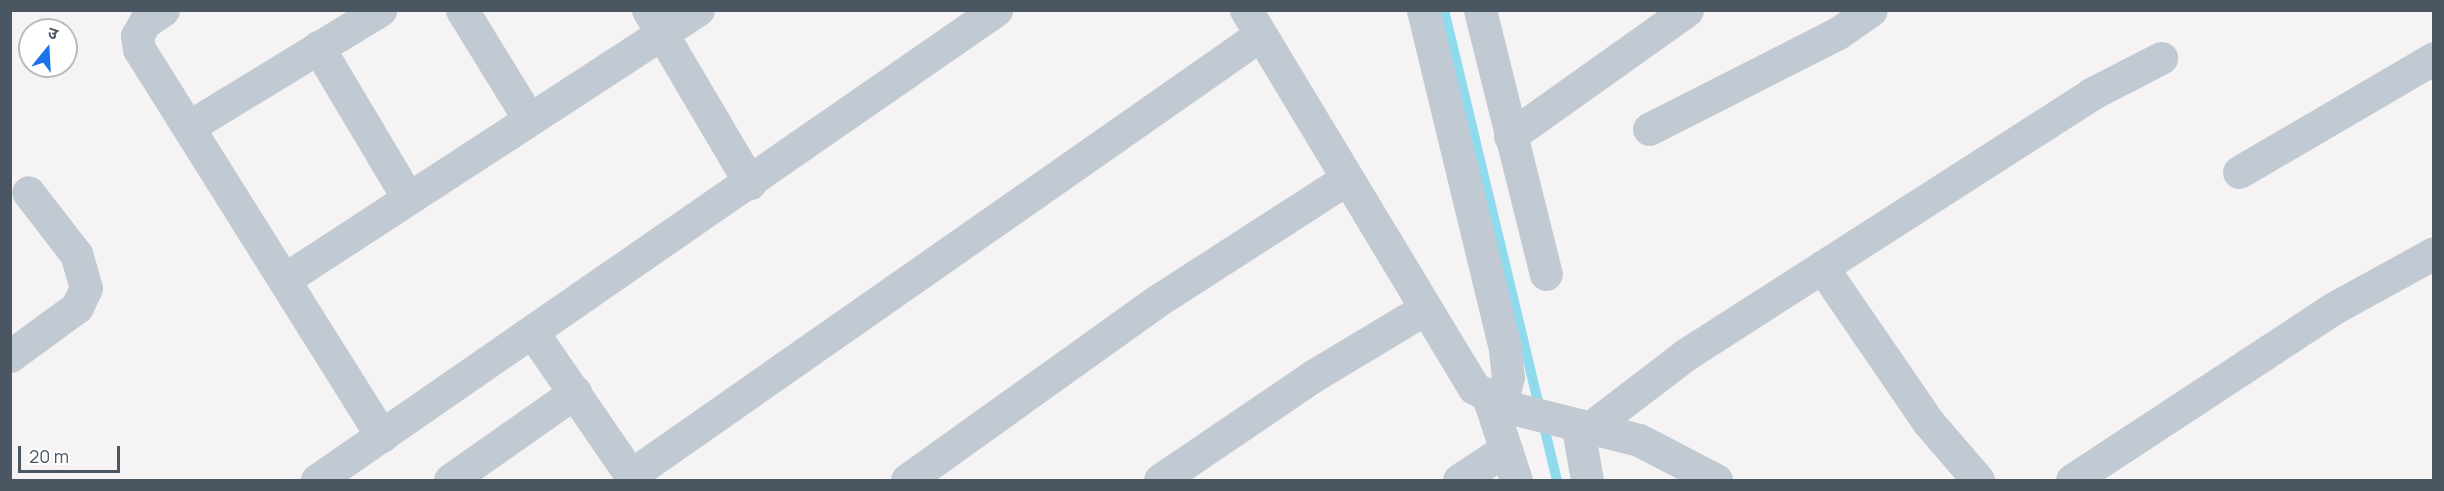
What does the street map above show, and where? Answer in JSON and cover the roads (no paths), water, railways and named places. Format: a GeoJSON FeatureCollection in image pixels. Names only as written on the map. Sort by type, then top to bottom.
{"type":"FeatureCollection","features":[{"type":"Feature","properties":{"kind":"street"},"geometry":{"type":"LineString","coordinates":[[163,10],[144,22],[137,36],[139,49],[190,126],[382,436]]}},
{"type":"Feature","properties":{"kind":"street"},"geometry":{"type":"LineString","coordinates":[[190,126],[380,10]]}},
{"type":"Feature","properties":{"kind":"street"},"geometry":{"type":"LineString","coordinates":[[462,10],[529,119]]}},
{"type":"Feature","properties":{"kind":"street"},"geometry":{"type":"LineString","coordinates":[[285,279],[529,119],[654,22],[698,10]]}},
{"type":"Feature","properties":{"kind":"street"},"geometry":{"type":"LineString","coordinates":[[316,480],[533,333],[996,10]]}},
{"type":"Feature","properties":{"kind":"street"},"geometry":{"type":"LineString","coordinates":[[1423,10],[1505,350],[1508,377],[1501,404],[1506,449],[1516,480]]}},
{"type":"Feature","properties":{"kind":"street"},"geometry":{"type":"LineString","coordinates":[[1480,10],[1546,274]]}},
{"type":"Feature","properties":{"kind":"street"},"geometry":{"type":"LineString","coordinates":[[1510,136],[1688,10]]}},
{"type":"Feature","properties":{"kind":"street"},"geometry":{"type":"LineString","coordinates":[[1649,129],[1838,33],[1870,10]]}},
{"type":"Feature","properties":{"kind":"street"},"geometry":{"type":"LineString","coordinates":[[654,22],[750,183]]}},
{"type":"Feature","properties":{"kind":"street"},"geometry":{"type":"LineString","coordinates":[[533,333],[633,478],[1253,23],[1454,363],[1501,404],[1579,428],[1639,440],[1716,480]]}},
{"type":"Feature","properties":{"kind":"street"},"geometry":{"type":"LineString","coordinates":[[318,46],[408,198]]}},
{"type":"Feature","properties":{"kind":"street"},"geometry":{"type":"LineString","coordinates":[[1579,428],[1632,390],[2091,94],[2161,58]]}},
{"type":"Feature","properties":{"kind":"street"},"geometry":{"type":"LineString","coordinates":[[2239,172],[2433,58]]}},
{"type":"Feature","properties":{"kind":"street"},"geometry":{"type":"LineString","coordinates":[[907,480],[1157,301],[1345,180]]}},
{"type":"Feature","properties":{"kind":"street"},"geometry":{"type":"LineString","coordinates":[[10,356],[78,307],[86,288],[76,254],[28,192]]}},
{"type":"Feature","properties":{"kind":"street"},"geometry":{"type":"LineString","coordinates":[[2072,480],[2334,308],[2433,253]]}},
{"type":"Feature","properties":{"kind":"street"},"geometry":{"type":"LineString","coordinates":[[1822,267],[1929,423],[1978,480]]}},
{"type":"Feature","properties":{"kind":"street"},"geometry":{"type":"LineString","coordinates":[[1160,480],[1313,376],[1423,310]]}},
{"type":"Feature","properties":{"kind":"street"},"geometry":{"type":"LineString","coordinates":[[450,480],[575,392]]}},
{"type":"Feature","properties":{"kind":"street"},"geometry":{"type":"LineString","coordinates":[[1579,428],[1587,480]]}},
{"type":"Feature","properties":{"kind":"street"},"geometry":{"type":"LineString","coordinates":[[1459,480],[1506,449]]}},
{"type":"Feature","properties":{"kind":"waterway"},"geometry":{"type":"LineString","coordinates":[[1444,10],[1557,480]]}}]}
